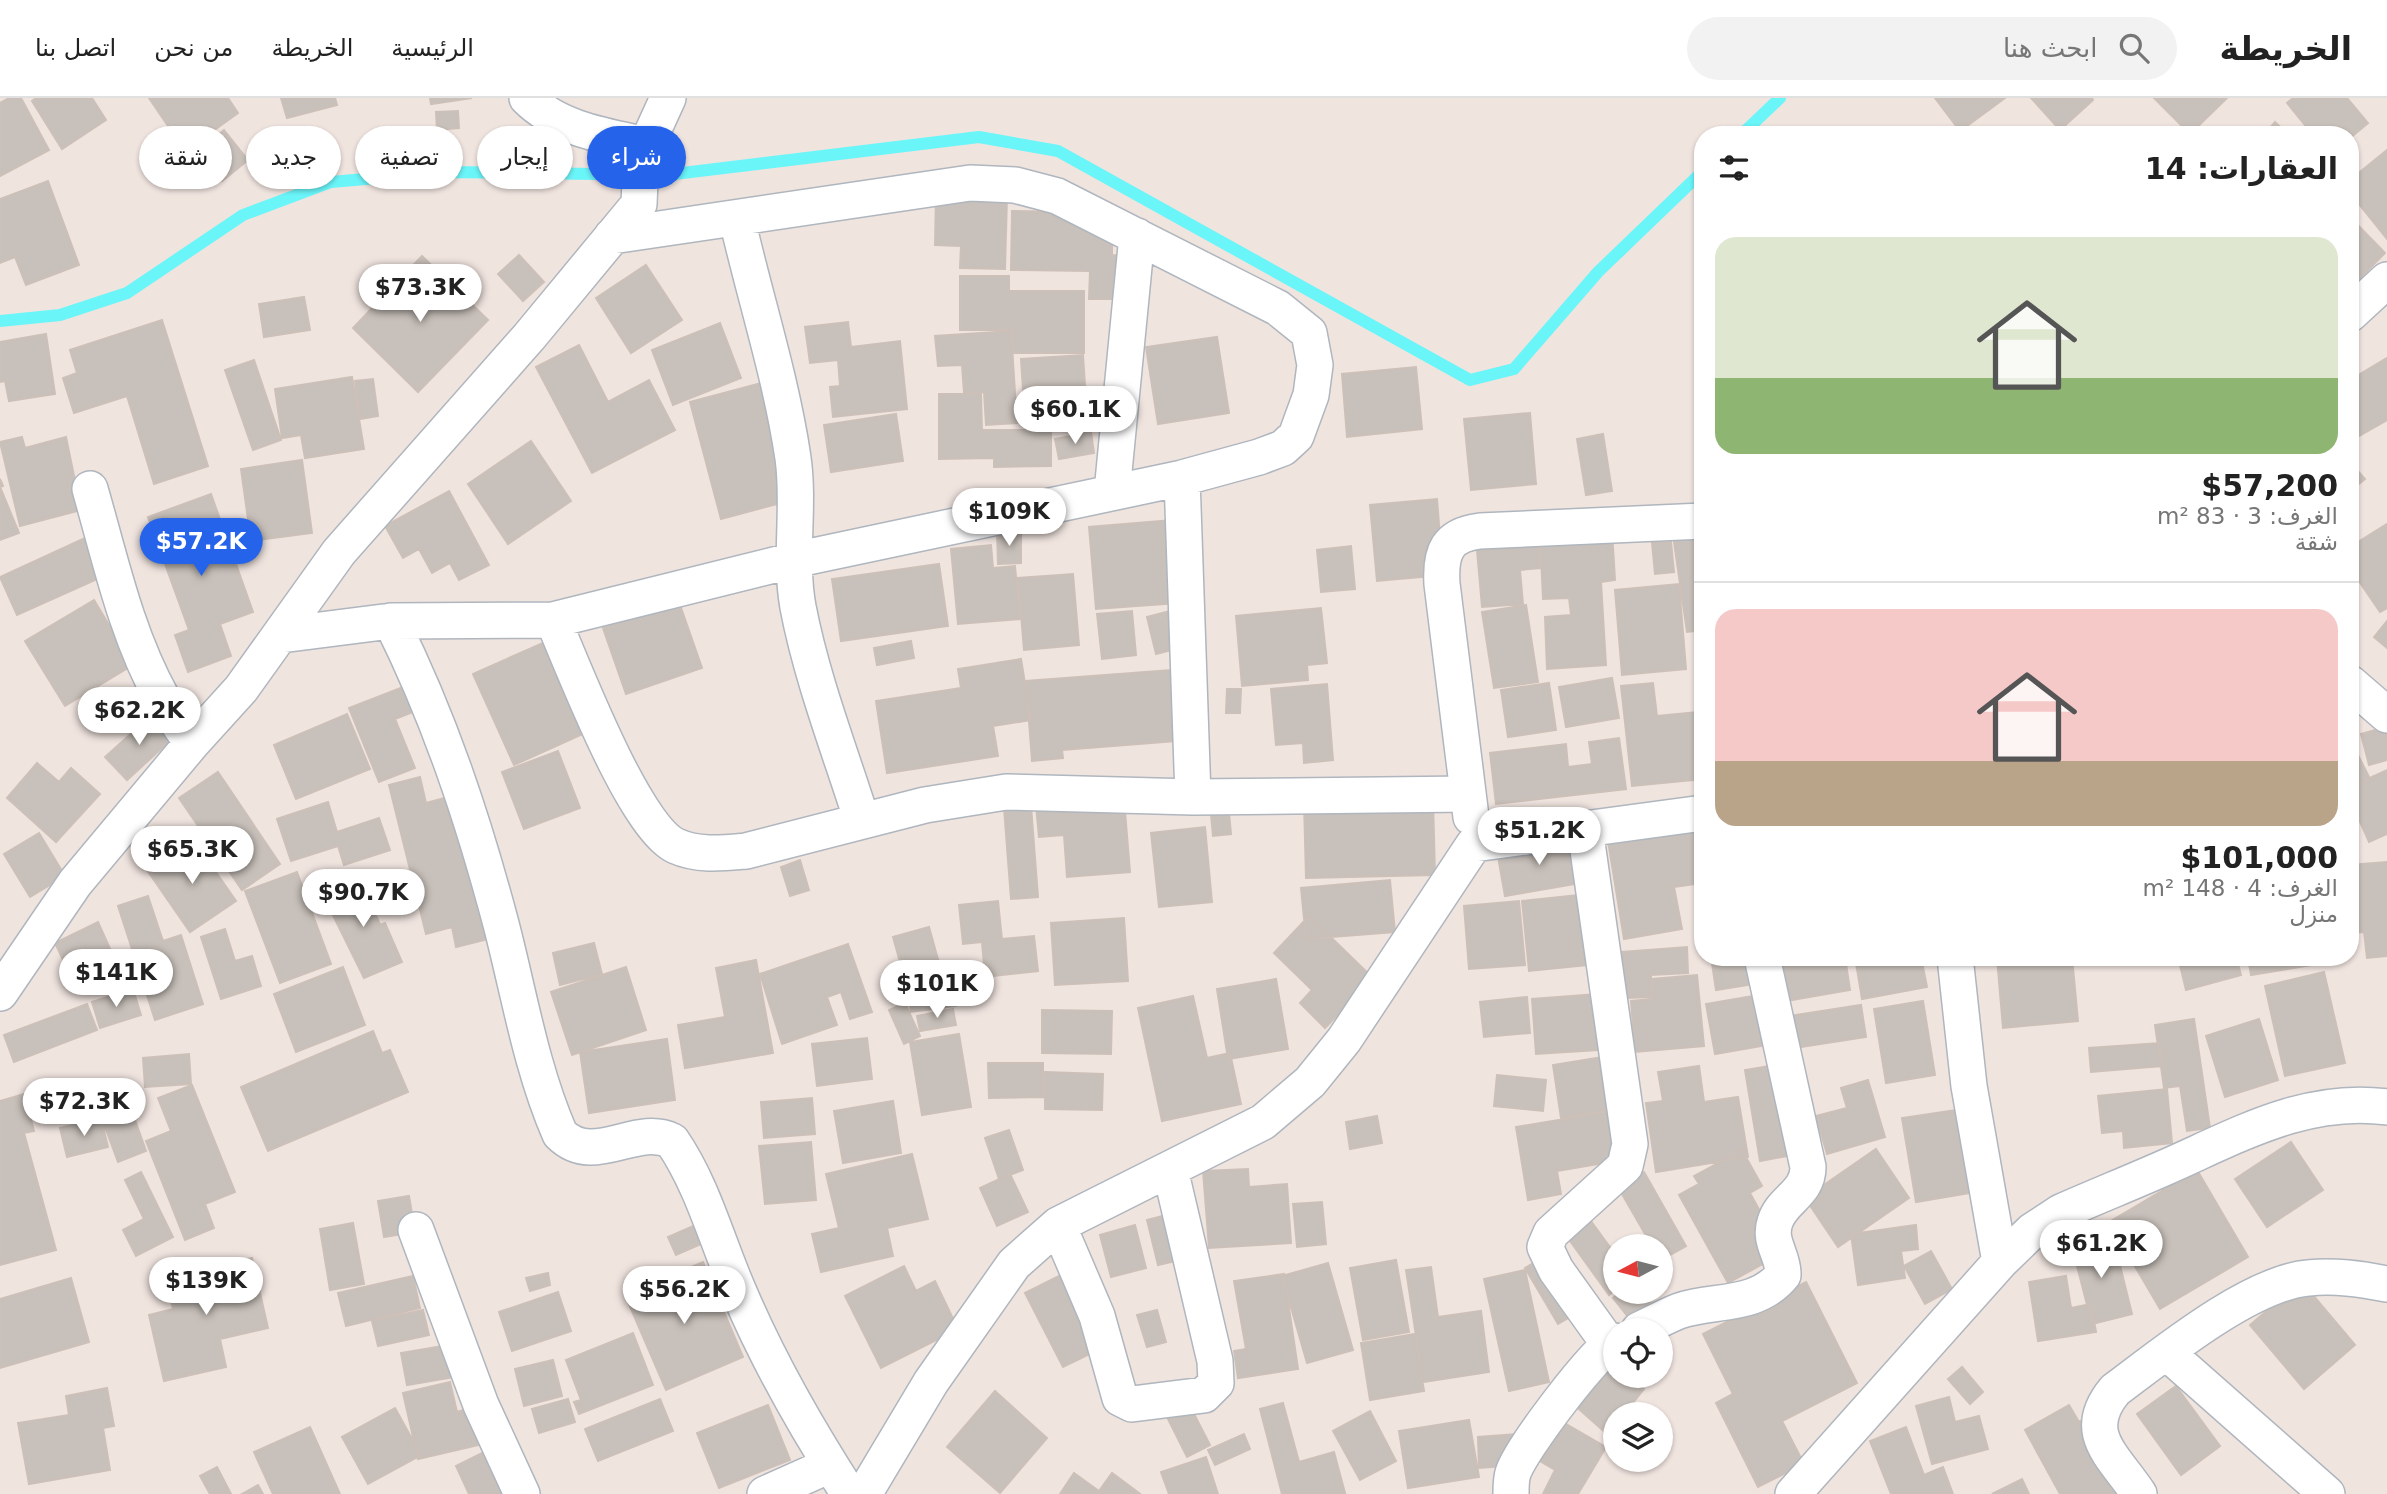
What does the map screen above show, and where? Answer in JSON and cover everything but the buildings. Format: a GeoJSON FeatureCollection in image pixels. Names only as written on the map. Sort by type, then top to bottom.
{"type":"FeatureCollection","features":[{"type":"Feature","properties":{"kind":"street"},"geometry":{"type":"LineString","coordinates":[[527,98],[540,111],[587,131]]}},
{"type":"Feature","properties":{"kind":"street"},"geometry":{"type":"LineString","coordinates":[[655,126],[668,98]]}},
{"type":"Feature","properties":{"kind":"street"},"geometry":{"type":"LineString","coordinates":[[281,635],[391,621],[552,620],[794,560],[1182,478],[1283,448],[1296,436],[1311,395],[1315,365],[1310,333],[1278,308],[1076,204],[1015,185],[970,183],[612,236]]}},
{"type":"Feature","properties":{"kind":"street"},"geometry":{"type":"LineString","coordinates":[[0,993],[75,883],[192,743],[241,689],[339,552],[529,337],[639,204],[640,189]]}},
{"type":"Feature","properties":{"kind":"street"},"geometry":{"type":"LineString","coordinates":[[737,219],[793,458],[797,528],[794,560],[798,608],[814,669],[862,821]]}},
{"type":"Feature","properties":{"kind":"street"},"geometry":{"type":"LineString","coordinates":[[1112,492],[1138,236]]}},
{"type":"Feature","properties":{"kind":"street"},"geometry":{"type":"LineString","coordinates":[[2359,306],[2387,280]]}},
{"type":"Feature","properties":{"kind":"street"},"geometry":{"type":"LineString","coordinates":[[1182,478],[1193,797]]}},
{"type":"Feature","properties":{"kind":"street"},"geometry":{"type":"LineString","coordinates":[[90,489],[122,598],[144,659],[162,698],[192,743]]}},
{"type":"Feature","properties":{"kind":"street"},"geometry":{"type":"LineString","coordinates":[[864,1494],[931,1382],[1014,1264],[1058,1225],[1263,1122],[1310,1082],[1344,1040],[1474,844],[1440,562],[1448,542],[1460,535],[1480,531],[1694,521]]}},
{"type":"Feature","properties":{"kind":"street"},"geometry":{"type":"LineString","coordinates":[[552,620],[623,775],[650,822],[674,846],[718,854],[746,851],[968,796],[1006,792],[1193,797],[1468,794]]}},
{"type":"Feature","properties":{"kind":"street"},"geometry":{"type":"LineString","coordinates":[[391,621],[424,687],[470,809],[538,1064],[560,1134],[568,1142],[585,1148],[651,1137],[672,1141],[692,1176],[740,1294],[788,1396],[839,1480],[765,1494]]}},
{"type":"Feature","properties":{"kind":"street"},"geometry":{"type":"LineString","coordinates":[[2359,691],[2387,715]]}},
{"type":"Feature","properties":{"kind":"street"},"geometry":{"type":"LineString","coordinates":[[1474,844],[1694,814]]}},
{"type":"Feature","properties":{"kind":"street"},"geometry":{"type":"LineString","coordinates":[[1585,829],[1630,1144],[1625,1166],[1551,1233],[1545,1247],[1556,1270],[1603,1320]]}},
{"type":"Feature","properties":{"kind":"street"},"geometry":{"type":"LineString","coordinates":[[1664,1318],[1679,1311],[1735,1303],[1765,1289],[1783,1275],[1773,1244],[1775,1221],[1802,1190],[1808,1177],[1808,1167],[1764,966]]}},
{"type":"Feature","properties":{"kind":"street"},"geometry":{"type":"LineString","coordinates":[[1956,966],[1969,1086],[2000,1262]]}},
{"type":"Feature","properties":{"kind":"street"},"geometry":{"type":"LineString","coordinates":[[1793,1494],[2000,1262],[2032,1231],[2061,1212],[2265,1122],[2329,1106],[2365,1104],[2387,1107]]}},
{"type":"Feature","properties":{"kind":"street"},"geometry":{"type":"LineString","coordinates":[[1058,1225],[1090,1297],[1120,1398],[1132,1404],[1204,1395],[1216,1383],[1215,1361],[1170,1169]]}},
{"type":"Feature","properties":{"kind":"street"},"geometry":{"type":"LineString","coordinates":[[416,1230],[481,1405],[522,1494]]}},
{"type":"Feature","properties":{"kind":"street"},"geometry":{"type":"LineString","coordinates":[[2140,1494],[2105,1444],[2097,1426],[2101,1406],[2115,1390],[2256,1294],[2305,1278],[2348,1277],[2387,1284]]}},
{"type":"Feature","properties":{"kind":"street"},"geometry":{"type":"LineString","coordinates":[[2166,1353],[2328,1494]]}},
{"type":"Feature","properties":{"kind":"street"},"geometry":{"type":"LineString","coordinates":[[1511,1494],[1513,1472],[1524,1452],[1590,1364],[1603,1354]]}},
{"type":"Feature","properties":{"kind":"waterway"},"geometry":{"type":"LineString","coordinates":[[1750,126],[1780,98]]}},
{"type":"Feature","properties":{"kind":"waterway"},"geometry":{"type":"LineString","coordinates":[[0,321],[60,315],[127,293],[243,215],[331,182],[446,172],[666,175],[979,137],[1058,151],[1470,380],[1514,369],[1598,272],[1694,180]]}}]}
